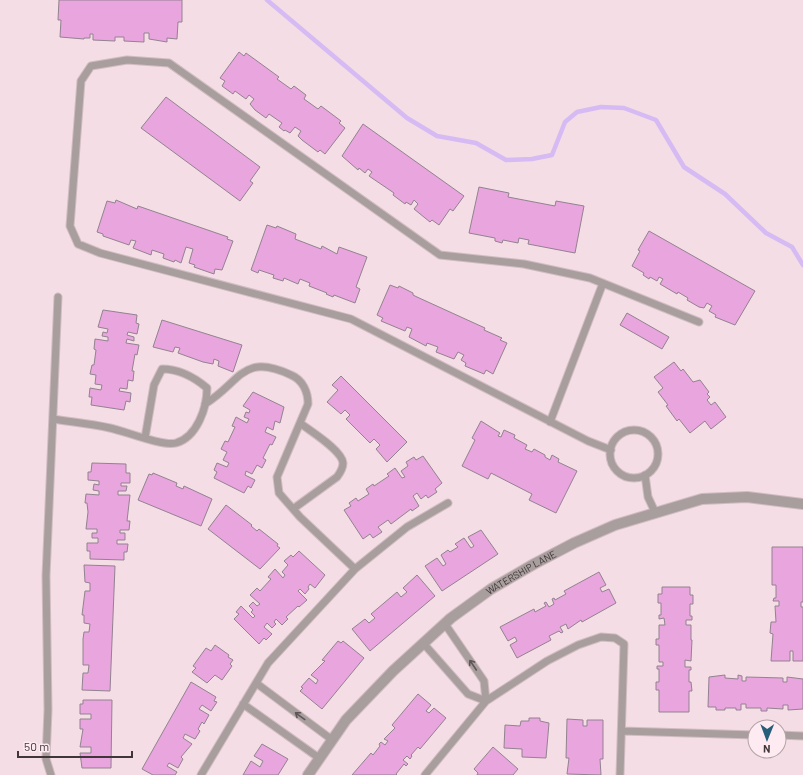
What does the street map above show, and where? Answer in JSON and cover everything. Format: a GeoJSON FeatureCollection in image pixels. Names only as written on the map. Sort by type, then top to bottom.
{"type":"FeatureCollection","features":[{"type":"Feature","properties":{"kind":"street","name":"WATERSHIP LANE"},"geometry":{"type":"LineString","coordinates":[[308,775],[331,739],[346,720],[372,692],[445,624],[491,589],[554,553],[615,525],[702,499],[723,497],[772,499],[803,504]]}},
{"type":"Feature","properties":{"kind":"lane"},"geometry":{"type":"LineString","coordinates":[[610,450],[588,442],[351,319],[100,253],[78,244],[70,226],[81,82],[91,66],[127,60],[169,63],[440,256],[524,264],[590,278],[699,322]]}},
{"type":"Feature","properties":{"kind":"lane"},"geometry":{"type":"LineString","coordinates":[[550,422],[603,283]]}},
{"type":"Feature","properties":{"kind":"lane"},"geometry":{"type":"LineString","coordinates":[[51,775],[46,759],[48,710],[46,576],[58,297]]}},
{"type":"Feature","properties":{"kind":"lane"},"geometry":{"type":"LineString","coordinates":[[205,404],[218,396],[249,368],[262,366],[276,368],[298,378],[308,396],[308,404],[276,477],[279,493],[293,509],[356,569]]}},
{"type":"Feature","properties":{"kind":"lane"},"geometry":{"type":"LineString","coordinates":[[53,419],[111,428],[145,438],[174,444],[186,439],[196,426],[205,404],[207,388],[192,376],[171,369],[162,369],[154,385],[145,438]]}},
{"type":"Feature","properties":{"kind":"lane"},"geometry":{"type":"LineString","coordinates":[[293,509],[337,477],[342,470],[343,462],[339,454],[300,423]]}},
{"type":"Feature","properties":{"kind":"lane"},"geometry":{"type":"LineString","coordinates":[[641,431],[648,435],[657,448],[658,456],[656,463],[645,475],[630,478],[617,471],[612,465],[610,450],[613,442],[625,432],[641,431]]}},
{"type":"Feature","properties":{"kind":"lane"},"geometry":{"type":"LineString","coordinates":[[645,475],[648,497],[655,512]]}},
{"type":"Feature","properties":{"kind":"lane"},"geometry":{"type":"LineString","coordinates":[[201,775],[268,664],[356,569],[407,527],[448,503]]}},
{"type":"Feature","properties":{"kind":"lane"},"geometry":{"type":"LineString","coordinates":[[445,624],[484,681],[486,701]]}},
{"type":"Feature","properties":{"kind":"lane"},"geometry":{"type":"LineString","coordinates":[[425,775],[486,701],[547,661],[578,645],[601,638],[615,638],[624,644],[620,775]]}},
{"type":"Feature","properties":{"kind":"lane"},"geometry":{"type":"LineString","coordinates":[[424,644],[468,694],[486,701]]}},
{"type":"Feature","properties":{"kind":"lane"},"geometry":{"type":"LineString","coordinates":[[256,684],[331,739]]}},
{"type":"Feature","properties":{"kind":"lane"},"geometry":{"type":"LineString","coordinates":[[243,704],[319,758]]}},
{"type":"Feature","properties":{"kind":"lane"},"geometry":{"type":"LineString","coordinates":[[622,731],[747,735]]}},
{"type":"Feature","properties":{"kind":"lane"},"geometry":{"type":"LineString","coordinates":[[787,735],[803,736]]}},
{"type":"Feature","properties":{"kind":"building"},"geometry":{"type":"Polygon","coordinates":[[[59,0],[182,0],[182,22],[178,22],[177,39],[167,38],[167,42],[149,39],[149,33],[144,33],[144,42],[124,41],[124,37],[115,37],[115,41],[93,40],[93,34],[90,34],[90,38],[84,39],[60,37],[61,20],[58,20],[59,0]]]}},
{"type":"Feature","properties":{"kind":"building"},"geometry":{"type":"Polygon","coordinates":[[[239,52],[244,56],[246,53],[279,77],[277,79],[291,89],[294,86],[306,95],[304,99],[318,109],[321,106],[341,121],[339,123],[345,128],[325,154],[320,150],[318,152],[302,140],[298,136],[301,131],[295,127],[290,133],[285,130],[284,131],[279,127],[282,123],[269,114],[266,118],[255,110],[250,104],[254,99],[249,95],[246,99],[235,91],[233,94],[222,86],[225,81],[220,78],[239,52]]]}},
{"type":"Feature","properties":{"kind":"building"},"geometry":{"type":"Polygon","coordinates":[[[166,97],[260,167],[250,181],[253,183],[240,201],[141,128],[166,97]]]}},
{"type":"Feature","properties":{"kind":"building"},"geometry":{"type":"Polygon","coordinates":[[[363,124],[464,196],[453,211],[450,209],[439,225],[432,220],[430,222],[414,209],[418,204],[414,200],[411,205],[406,202],[405,204],[393,195],[394,193],[369,176],[372,172],[368,169],[365,173],[359,168],[358,170],[342,156],[363,124]]]}},
{"type":"Feature","properties":{"kind":"building"},"geometry":{"type":"Polygon","coordinates":[[[479,187],[509,193],[508,197],[555,206],[556,201],[584,206],[575,253],[528,244],[529,240],[519,238],[518,243],[503,240],[502,243],[495,241],[495,238],[469,233],[479,187]]]}},
{"type":"Feature","properties":{"kind":"building"},"geometry":{"type":"Polygon","coordinates":[[[116,200],[137,209],[138,206],[228,237],[227,239],[233,241],[222,270],[215,269],[214,274],[194,267],[195,265],[189,263],[193,249],[186,247],[181,263],[175,260],[174,262],[163,258],[164,254],[152,250],[151,255],[133,248],[136,241],[131,240],[129,245],[103,236],[103,234],[97,232],[107,201],[115,203],[116,200]]]}},
{"type":"Feature","properties":{"kind":"building"},"geometry":{"type":"Polygon","coordinates":[[[267,225],[276,228],[277,226],[296,234],[295,239],[321,249],[322,246],[337,254],[339,247],[367,257],[356,287],[360,289],[355,303],[334,295],[333,297],[326,294],[327,293],[309,286],[310,283],[300,279],[298,284],[284,278],[283,281],[273,278],[274,275],[259,270],[258,273],[251,270],[267,225]]]}},
{"type":"Feature","properties":{"kind":"building"},"geometry":{"type":"Polygon","coordinates":[[[649,231],[755,291],[735,325],[715,317],[716,315],[709,311],[712,306],[707,303],[704,308],[699,307],[687,300],[688,298],[678,292],[677,294],[660,284],[663,279],[659,277],[657,281],[650,277],[649,279],[643,275],[644,273],[632,266],[640,251],[638,250],[649,231]]]}},
{"type":"Feature","properties":{"kind":"building"},"geometry":{"type":"Polygon","coordinates":[[[390,285],[398,288],[399,286],[413,293],[413,295],[485,328],[484,330],[502,338],[500,340],[507,343],[493,374],[486,370],[484,374],[465,366],[466,363],[461,360],[464,355],[458,352],[454,359],[436,352],[438,347],[427,343],[426,346],[409,337],[412,329],[407,327],[405,331],[381,321],[383,318],[377,315],[390,285]]]}},
{"type":"Feature","properties":{"kind":"building"},"geometry":{"type":"Polygon","coordinates":[[[103,310],[137,315],[136,323],[139,324],[137,334],[128,332],[127,335],[134,337],[134,341],[127,339],[126,343],[139,345],[137,355],[135,354],[132,371],[134,371],[133,381],[128,380],[127,389],[120,388],[119,391],[131,393],[130,402],[126,401],[124,410],[91,405],[92,397],[89,397],[90,388],[101,390],[102,385],[95,384],[96,375],[90,374],[92,365],[94,365],[96,350],[94,349],[95,339],[108,341],[108,337],[102,336],[103,332],[107,333],[108,329],[98,327],[103,310]]]}},
{"type":"Feature","properties":{"kind":"building"},"geometry":{"type":"Polygon","coordinates":[[[627,313],[669,337],[662,349],[620,325],[627,313]]]}},
{"type":"Feature","properties":{"kind":"building"},"geometry":{"type":"Polygon","coordinates":[[[162,320],[242,345],[233,372],[218,366],[219,361],[214,359],[213,364],[178,353],[180,348],[175,347],[173,352],[153,347],[162,320]]]}},
{"type":"Feature","properties":{"kind":"building"},"geometry":{"type":"Polygon","coordinates":[[[674,362],[681,371],[683,369],[693,382],[700,380],[709,392],[707,394],[710,397],[707,400],[711,405],[715,402],[726,417],[711,429],[705,421],[690,433],[679,419],[677,421],[666,406],[668,405],[658,392],[663,388],[654,377],[674,362]]]}},
{"type":"Feature","properties":{"kind":"building"},"geometry":{"type":"Polygon","coordinates":[[[341,376],[407,442],[387,462],[376,449],[380,445],[374,439],[370,443],[346,419],[350,415],[345,410],[341,414],[327,402],[338,390],[332,385],[341,376]]]}},
{"type":"Feature","properties":{"kind":"building"},"geometry":{"type":"Polygon","coordinates":[[[253,392],[284,407],[280,423],[275,421],[273,430],[267,427],[265,432],[276,437],[272,445],[270,444],[263,458],[266,460],[262,468],[257,465],[252,474],[246,471],[245,475],[255,480],[251,488],[248,486],[244,493],[214,478],[217,472],[214,470],[217,463],[227,467],[229,463],[223,460],[227,452],[221,449],[225,441],[228,442],[235,427],[232,426],[236,417],[247,423],[249,419],[244,417],[246,412],[249,413],[250,410],[243,406],[253,392]]]}},
{"type":"Feature","properties":{"kind":"building"},"geometry":{"type":"Polygon","coordinates":[[[481,421],[500,433],[498,436],[501,437],[504,430],[515,435],[514,438],[527,445],[525,449],[532,452],[534,449],[545,455],[545,457],[550,460],[552,455],[559,459],[558,462],[577,471],[556,513],[529,500],[532,494],[491,473],[488,479],[462,466],[475,440],[472,438],[481,421]]]}},
{"type":"Feature","properties":{"kind":"building"},"geometry":{"type":"Polygon","coordinates":[[[423,456],[442,483],[435,489],[437,492],[428,498],[426,495],[421,499],[417,493],[413,496],[419,506],[412,511],[411,509],[391,524],[388,520],[378,527],[382,532],[373,538],[370,534],[363,539],[344,510],[351,506],[349,503],[356,498],[358,501],[369,494],[366,489],[373,484],[374,486],[389,476],[387,474],[395,468],[402,478],[405,477],[401,471],[408,466],[406,462],[414,457],[416,460],[423,456]]]}},
{"type":"Feature","properties":{"kind":"building"},"geometry":{"type":"Polygon","coordinates":[[[92,463],[126,464],[126,473],[130,473],[130,483],[121,483],[121,486],[127,486],[126,491],[118,491],[118,495],[130,495],[127,521],[130,521],[129,530],[120,530],[120,533],[125,533],[125,540],[117,540],[117,544],[128,544],[127,552],[124,552],[124,560],[90,559],[90,551],[87,551],[87,543],[98,543],[98,538],[92,538],[92,533],[97,533],[97,529],[86,529],[88,512],[87,503],[85,503],[86,494],[99,495],[99,491],[93,490],[94,484],[99,485],[99,481],[88,480],[88,472],[91,472],[92,463]]]}},
{"type":"Feature","properties":{"kind":"building"},"geometry":{"type":"Polygon","coordinates":[[[153,473],[177,483],[176,486],[183,489],[184,486],[212,499],[201,526],[138,500],[149,474],[152,475],[153,473]]]}},
{"type":"Feature","properties":{"kind":"building"},"geometry":{"type":"Polygon","coordinates":[[[226,505],[252,525],[251,526],[257,531],[259,529],[278,544],[277,546],[280,548],[260,569],[208,529],[226,505]]]}},
{"type":"Feature","properties":{"kind":"building"},"geometry":{"type":"Polygon","coordinates":[[[481,530],[498,554],[442,591],[425,566],[437,558],[443,566],[446,564],[441,555],[448,550],[450,552],[458,547],[455,544],[464,538],[471,548],[474,546],[468,537],[481,530]]]}},
{"type":"Feature","properties":{"kind":"building"},"geometry":{"type":"Polygon","coordinates":[[[772,547],[803,547],[803,602],[801,602],[801,607],[803,607],[803,661],[793,661],[793,651],[790,651],[790,661],[771,661],[773,634],[770,633],[771,622],[776,622],[775,606],[779,606],[779,601],[773,601],[774,598],[776,598],[776,585],[772,585],[772,547]]]}},
{"type":"Feature","properties":{"kind":"building"},"geometry":{"type":"Polygon","coordinates":[[[299,551],[325,575],[315,588],[310,584],[308,587],[309,589],[305,594],[300,589],[298,591],[307,600],[286,617],[288,619],[282,625],[276,619],[274,622],[276,624],[272,628],[267,623],[264,627],[272,634],[266,640],[264,638],[259,644],[234,619],[239,614],[236,612],[241,606],[253,618],[255,616],[251,612],[253,610],[249,606],[253,602],[257,606],[260,604],[250,595],[257,588],[260,591],[271,579],[268,577],[275,569],[283,578],[285,575],[282,572],[288,565],[284,561],[291,555],[293,557],[299,551]]]}},
{"type":"Feature","properties":{"kind":"building"},"geometry":{"type":"Polygon","coordinates":[[[84,565],[115,566],[110,691],[82,690],[83,673],[88,673],[89,665],[83,665],[83,639],[84,632],[89,632],[90,624],[84,623],[84,615],[82,615],[85,591],[90,591],[90,583],[85,582],[84,565]]]}},
{"type":"Feature","properties":{"kind":"building"},"geometry":{"type":"Polygon","coordinates":[[[599,572],[606,585],[600,588],[602,592],[609,589],[616,603],[582,622],[581,620],[568,629],[566,624],[560,627],[563,632],[561,633],[559,631],[549,636],[551,640],[517,658],[510,645],[517,641],[515,637],[508,641],[500,627],[534,609],[535,612],[546,606],[544,603],[546,602],[549,607],[554,604],[552,599],[554,598],[555,600],[566,594],[564,591],[599,572]]]}},
{"type":"Feature","properties":{"kind":"building"},"geometry":{"type":"Polygon","coordinates":[[[417,575],[435,596],[370,651],[352,629],[365,619],[369,623],[375,618],[371,614],[397,592],[401,597],[407,592],[403,588],[417,575]]]}},
{"type":"Feature","properties":{"kind":"building"},"geometry":{"type":"Polygon","coordinates":[[[662,587],[690,587],[690,595],[693,595],[693,604],[690,604],[690,616],[692,616],[692,620],[686,620],[686,625],[691,625],[692,640],[691,661],[685,660],[685,667],[691,667],[691,670],[689,670],[689,682],[691,682],[692,691],[689,691],[689,712],[659,712],[659,690],[656,690],[656,682],[659,682],[659,669],[657,669],[657,666],[663,666],[663,662],[659,662],[659,645],[656,645],[656,639],[659,639],[659,625],[665,625],[664,618],[659,619],[659,615],[661,615],[661,603],[658,603],[658,594],[662,594],[662,587]]]}},
{"type":"Feature","properties":{"kind":"building"},"geometry":{"type":"Polygon","coordinates":[[[338,641],[341,643],[343,641],[364,658],[322,709],[300,691],[303,688],[301,687],[309,678],[316,684],[318,680],[311,675],[325,661],[322,660],[338,641]]]}},
{"type":"Feature","properties":{"kind":"building"},"geometry":{"type":"Polygon","coordinates":[[[215,645],[229,655],[228,657],[233,660],[230,664],[232,666],[222,680],[215,675],[207,683],[192,672],[196,668],[193,666],[206,648],[211,651],[215,645]]]}},
{"type":"Feature","properties":{"kind":"building"},"geometry":{"type":"Polygon","coordinates":[[[725,675],[725,678],[738,679],[738,675],[742,676],[742,681],[746,681],[746,677],[783,678],[783,682],[787,682],[787,677],[803,679],[803,709],[788,710],[788,705],[783,705],[783,709],[767,708],[767,711],[761,711],[761,708],[746,708],[746,704],[741,704],[741,710],[736,710],[736,708],[725,708],[725,710],[716,710],[716,707],[708,707],[709,677],[725,675]]]}},
{"type":"Feature","properties":{"kind":"building"},"geometry":{"type":"Polygon","coordinates":[[[191,682],[216,697],[214,701],[217,702],[211,711],[202,705],[199,709],[209,715],[204,724],[202,722],[198,729],[200,731],[195,739],[185,734],[183,738],[192,744],[181,757],[183,759],[178,768],[169,763],[167,766],[177,772],[175,775],[153,775],[142,769],[191,682]]]}},
{"type":"Feature","properties":{"kind":"building"},"geometry":{"type":"Polygon","coordinates":[[[418,694],[431,705],[426,711],[429,713],[434,708],[446,718],[420,749],[418,747],[411,755],[412,756],[410,759],[407,756],[403,760],[408,764],[406,766],[404,764],[396,774],[397,775],[352,775],[371,753],[373,755],[380,746],[379,744],[381,742],[385,745],[388,741],[384,739],[395,728],[392,725],[418,694]]]}},
{"type":"Feature","properties":{"kind":"building"},"geometry":{"type":"Polygon","coordinates":[[[83,700],[112,700],[111,768],[82,768],[80,753],[91,753],[91,747],[80,747],[83,729],[80,729],[80,719],[91,719],[91,714],[80,714],[80,704],[83,704],[83,700]]]}},
{"type":"Feature","properties":{"kind":"building"},"geometry":{"type":"Polygon","coordinates":[[[529,718],[540,718],[540,721],[549,723],[546,758],[522,757],[522,749],[504,748],[505,725],[520,726],[521,721],[529,721],[529,718]]]}},
{"type":"Feature","properties":{"kind":"building"},"geometry":{"type":"Polygon","coordinates":[[[567,719],[583,720],[583,726],[587,726],[587,720],[603,720],[603,759],[600,759],[601,775],[567,774],[569,758],[566,758],[567,719]]]}},
{"type":"Feature","properties":{"kind":"building"},"geometry":{"type":"Polygon","coordinates":[[[262,744],[288,759],[278,775],[243,775],[251,761],[260,767],[263,761],[254,756],[262,744]]]}},
{"type":"Feature","properties":{"kind":"building"},"geometry":{"type":"Polygon","coordinates":[[[493,747],[518,769],[513,775],[477,775],[478,773],[474,769],[493,747]]]}},
{"type":"Feature","properties":{"kind":"waterway"},"geometry":{"type":"LineString","coordinates":[[267,0],[407,118],[437,136],[476,143],[506,160],[532,159],[552,155],[565,122],[577,112],[601,107],[624,108],[656,120],[684,167],[725,194],[766,233],[792,247],[803,265]]}}]}
